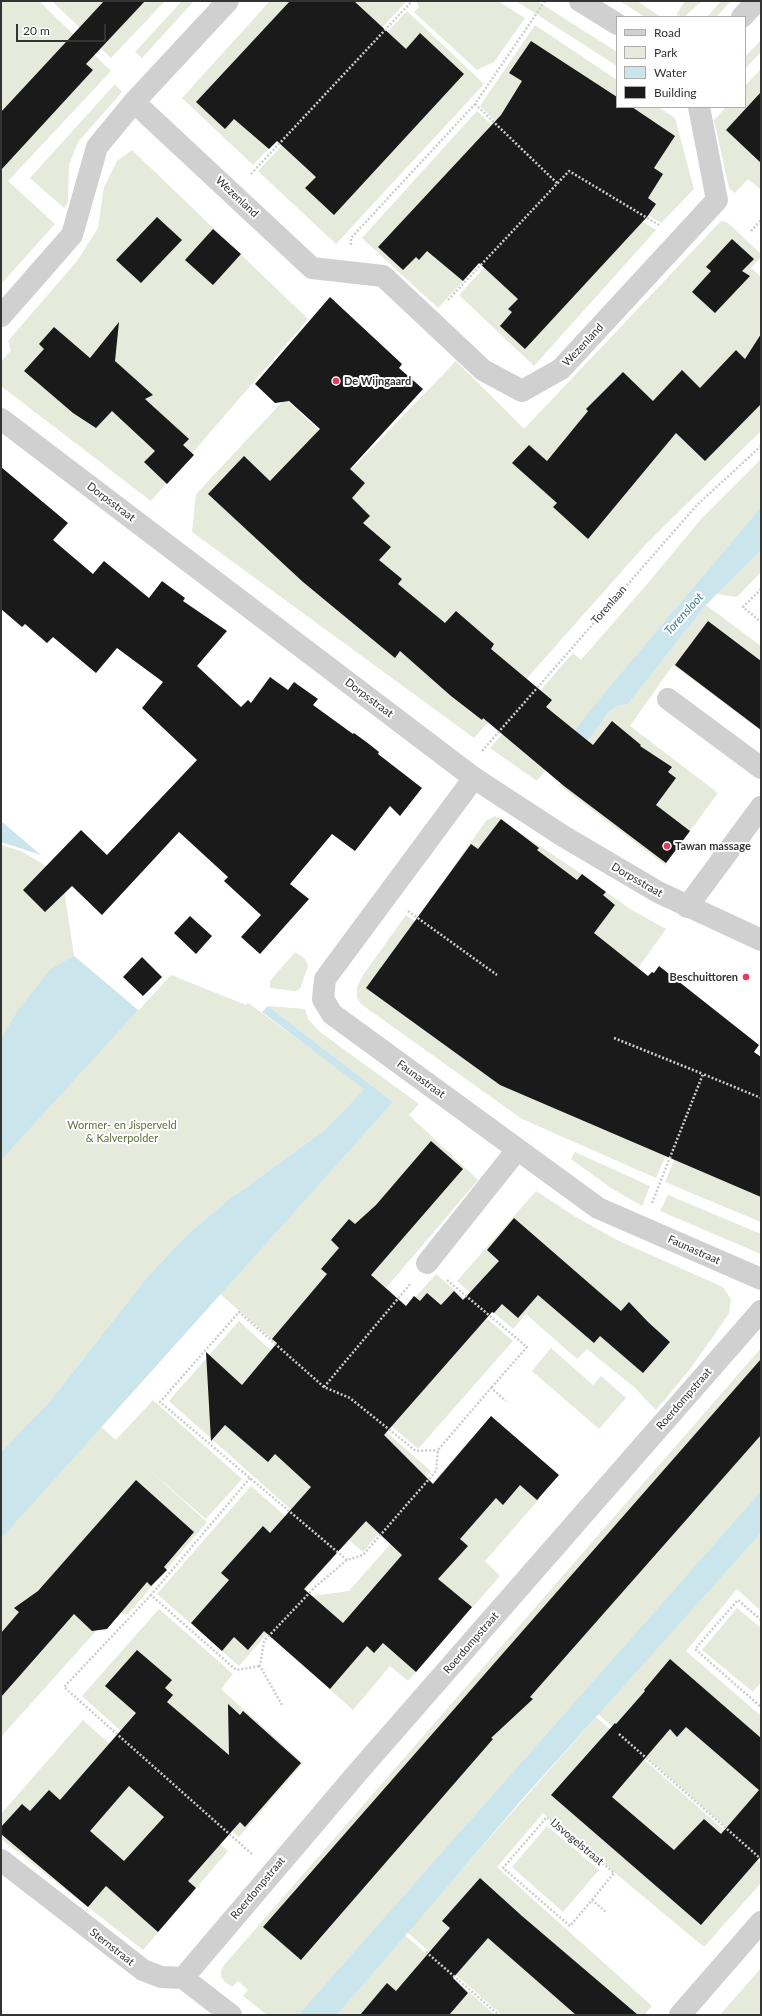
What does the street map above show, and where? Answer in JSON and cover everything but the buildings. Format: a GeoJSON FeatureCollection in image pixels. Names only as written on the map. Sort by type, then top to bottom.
{"type":"FeatureCollection","features":[{"type":"Feature","properties":{"kind":"street"},"geometry":{"type":"LineString","coordinates":[[1,316],[72,234],[97,147],[134,102],[228,1]]}},
{"type":"Feature","properties":{"kind":"street"},"geometry":{"type":"LineString","coordinates":[[580,1],[616,23]]}},
{"type":"Feature","properties":{"kind":"street"},"geometry":{"type":"LineString","coordinates":[[743,16],[757,1]]}},
{"type":"Feature","properties":{"kind":"street","name":"Wezenland"},"geometry":{"type":"LineString","coordinates":[[134,102],[312,268],[383,276],[483,370],[522,391],[560,370],[717,200],[699,108]]}},
{"type":"Feature","properties":{"kind":"street","name":"Dorpsstraat"},"geometry":{"type":"LineString","coordinates":[[1,419],[469,774],[569,840],[658,892],[687,907],[761,940]]}},
{"type":"Feature","properties":{"kind":"street"},"geometry":{"type":"LineString","coordinates":[[668,699],[761,768]]}},
{"type":"Feature","properties":{"kind":"street","name":"Faunastraat"},"geometry":{"type":"LineString","coordinates":[[469,774],[387,896],[325,979],[323,999],[332,1014],[598,1208],[761,1279]]}},
{"type":"Feature","properties":{"kind":"street"},"geometry":{"type":"LineString","coordinates":[[687,907],[761,807]]}},
{"type":"Feature","properties":{"kind":"street"},"geometry":{"type":"LineString","coordinates":[[427,1263],[517,1150]]}},
{"type":"Feature","properties":{"kind":"street","name":"Roerdompstraat"},"geometry":{"type":"LineString","coordinates":[[183,1978],[271,1872],[761,1311]]}},
{"type":"Feature","properties":{"kind":"street","name":"Sternstraat"},"geometry":{"type":"LineString","coordinates":[[1,1860],[143,1970],[161,1977],[183,1978]]}},
{"type":"Feature","properties":{"kind":"street"},"geometry":{"type":"LineString","coordinates":[[680,2015],[761,1922]]}},
{"type":"Feature","properties":{"kind":"street"},"geometry":{"type":"LineString","coordinates":[[183,1978],[230,2015]]}},
{"type":"Feature","properties":{"kind":"path"},"geometry":{"type":"LineString","coordinates":[[233,194],[412,1]]}},
{"type":"Feature","properties":{"kind":"path"},"geometry":{"type":"LineString","coordinates":[[349,272],[351,238],[475,104],[545,1]]}},
{"type":"Feature","properties":{"kind":"path"},"geometry":{"type":"LineString","coordinates":[[475,104],[557,183]]}},
{"type":"Feature","properties":{"kind":"path"},"geometry":{"type":"LineString","coordinates":[[430,320],[569,171],[681,238]]}},
{"type":"Feature","properties":{"kind":"path"},"geometry":{"type":"LineString","coordinates":[[751,231],[761,220]]}},
{"type":"Feature","properties":{"kind":"path","name":"Torenlaan"},"geometry":{"type":"LineString","coordinates":[[469,774],[697,505],[761,446]]}},
{"type":"Feature","properties":{"kind":"path"},"geometry":{"type":"LineString","coordinates":[[761,589],[743,607],[761,622]]}},
{"type":"Feature","properties":{"kind":"path"},"geometry":{"type":"LineString","coordinates":[[387,896],[497,975]]}},
{"type":"Feature","properties":{"kind":"path"},"geometry":{"type":"LineString","coordinates":[[614,1038],[761,1098]]}},
{"type":"Feature","properties":{"kind":"path"},"geometry":{"type":"LineString","coordinates":[[642,1227],[703,1074]]}},
{"type":"Feature","properties":{"kind":"path"},"geometry":{"type":"LineString","coordinates":[[282,1706],[260,1666],[264,1641],[315,1587],[347,1560],[363,1554],[436,1471],[438,1450],[527,1347],[427,1263],[380,1323],[324,1387]]}},
{"type":"Feature","properties":{"kind":"path"},"geometry":{"type":"LineString","coordinates":[[347,1560],[160,1402],[239,1312],[324,1387],[350,1398],[416,1451],[438,1450]]}},
{"type":"Feature","properties":{"kind":"path"},"geometry":{"type":"LineString","coordinates":[[491,1388],[506,1401]]}},
{"type":"Feature","properties":{"kind":"path"},"geometry":{"type":"LineString","coordinates":[[250,1478],[151,1595],[64,1687],[271,1872]]}},
{"type":"Feature","properties":{"kind":"path"},"geometry":{"type":"LineString","coordinates":[[151,1595],[236,1670],[260,1666]]}},
{"type":"Feature","properties":{"kind":"path"},"geometry":{"type":"LineString","coordinates":[[761,1620],[738,1600],[695,1649],[761,1707]]}},
{"type":"Feature","properties":{"kind":"path"},"geometry":{"type":"LineString","coordinates":[[620,1734],[761,1859]]}},
{"type":"Feature","properties":{"kind":"path","name":"IJsvogelstraat"},"geometry":{"type":"LineString","coordinates":[[547,1817],[614,1874],[592,1900],[570,1926],[503,1868],[547,1817]]}},
{"type":"Feature","properties":{"kind":"path"},"geometry":{"type":"LineString","coordinates":[[592,1900],[607,1913]]}},
{"type":"Feature","properties":{"kind":"path"},"geometry":{"type":"LineString","coordinates":[[426,1952],[499,2015]]}},
{"type":"Feature","properties":{"kind":"green space"},"geometry":{"type":"Polygon","coordinates":[[[1,1],[39,1],[111,71],[8,181],[55,224],[1,284],[1,1]]]}},
{"type":"Feature","properties":{"kind":"green space"},"geometry":{"type":"Polygon","coordinates":[[[52,1],[165,1],[111,58],[52,1]]]}},
{"type":"Feature","properties":{"kind":"green space"},"geometry":{"type":"Polygon","coordinates":[[[182,1],[194,1],[142,58],[135,52],[182,1]]]}},
{"type":"Feature","properties":{"kind":"green space"},"geometry":{"type":"Polygon","coordinates":[[[270,1],[407,1],[253,165],[182,98],[270,1]]]}},
{"type":"Feature","properties":{"kind":"green space"},"geometry":{"type":"Polygon","coordinates":[[[416,1],[498,1],[525,18],[494,62],[477,70],[414,12],[419,7],[416,1]]]}},
{"type":"Feature","properties":{"kind":"green space"},"geometry":{"type":"Polygon","coordinates":[[[516,1],[537,1],[616,51],[616,65],[516,1]]]}},
{"type":"Feature","properties":{"kind":"green space"},"geometry":{"type":"Polygon","coordinates":[[[620,1],[637,1],[660,16],[643,16],[620,1]]]}},
{"type":"Feature","properties":{"kind":"green space"},"geometry":{"type":"Polygon","coordinates":[[[685,1],[702,1],[685,16],[676,15],[685,1]]]}},
{"type":"Feature","properties":{"kind":"green space"},"geometry":{"type":"Polygon","coordinates":[[[721,1],[731,1],[717,16],[708,16],[721,1]]]}},
{"type":"Feature","properties":{"kind":"green space"},"geometry":{"type":"Polygon","coordinates":[[[407,11],[484,84],[336,244],[258,171],[407,11]]]}},
{"type":"Feature","properties":{"kind":"green space"},"geometry":{"type":"Polygon","coordinates":[[[535,25],[616,79],[616,108],[660,108],[675,118],[694,189],[661,223],[569,167],[556,179],[480,106],[535,25]]]}},
{"type":"Feature","properties":{"kind":"green space"},"geometry":{"type":"Polygon","coordinates":[[[761,40],[761,52],[746,68],[746,56],[761,40]]]}},
{"type":"Feature","properties":{"kind":"green space"},"geometry":{"type":"Polygon","coordinates":[[[761,69],[761,190],[748,179],[735,193],[729,188],[714,120],[725,108],[746,108],[746,85],[761,69]]]}},
{"type":"Feature","properties":{"kind":"green space"},"geometry":{"type":"Polygon","coordinates":[[[115,84],[122,92],[78,142],[69,165],[68,202],[64,208],[30,178],[115,84]]]}},
{"type":"Feature","properties":{"kind":"green space"},"geometry":{"type":"Polygon","coordinates":[[[477,111],[554,183],[438,308],[362,238],[477,111]]]}},
{"type":"Feature","properties":{"kind":"green space"},"geometry":{"type":"Polygon","coordinates":[[[132,150],[308,319],[151,501],[1,386],[1,362],[11,350],[8,341],[77,261],[98,228],[104,187],[117,161],[132,150]]]}},
{"type":"Feature","properties":{"kind":"green space"},"geometry":{"type":"Polygon","coordinates":[[[569,175],[656,230],[534,366],[459,295],[569,175]]]}},
{"type":"Feature","properties":{"kind":"green space"},"geometry":{"type":"Polygon","coordinates":[[[721,221],[728,223],[761,254],[761,257],[751,268],[761,277],[761,431],[646,544],[474,738],[192,532],[196,494],[285,399],[330,440],[349,472],[456,361],[524,429],[721,221]]]}},
{"type":"Feature","properties":{"kind":"green space"},"geometry":{"type":"Polygon","coordinates":[[[761,459],[761,507],[610,686],[537,781],[490,748],[573,653],[581,660],[702,518],[761,459]]]}},
{"type":"Feature","properties":{"kind":"green space"},"geometry":{"type":"Polygon","coordinates":[[[761,550],[761,572],[737,597],[717,594],[761,550]]]}},
{"type":"Feature","properties":{"kind":"green space"},"geometry":{"type":"Polygon","coordinates":[[[706,605],[761,646],[761,731],[673,665],[630,726],[718,793],[665,865],[559,785],[568,768],[608,713],[617,706],[628,704],[706,605]]]}},
{"type":"Feature","properties":{"kind":"green space"},"geometry":{"type":"Polygon","coordinates":[[[495,816],[580,873],[630,909],[666,929],[636,971],[700,1076],[656,1178],[522,1119],[361,1004],[357,998],[357,987],[363,975],[406,915],[497,981],[502,973],[419,915],[486,821],[495,816]]]}},
{"type":"Feature","properties":{"kind":"green space","name":"Wormer- en Jisperveld & Kalverpolder"},"geometry":{"type":"Polygon","coordinates":[[[1,845],[21,851],[62,876],[74,956],[134,1008],[139,1010],[171,975],[246,1005],[248,1003],[365,1088],[325,1130],[228,1200],[188,1234],[148,1276],[50,1401],[1,1452],[1,845]]]}},
{"type":"Feature","properties":{"kind":"green space"},"geometry":{"type":"Polygon","coordinates":[[[295,952],[305,959],[308,966],[300,989],[295,991],[270,988],[270,981],[295,952]]]}},
{"type":"Feature","properties":{"kind":"green space"},"geometry":{"type":"Polygon","coordinates":[[[268,1006],[305,1009],[308,1019],[320,1032],[419,1104],[409,1115],[478,1180],[386,1288],[388,1307],[322,1383],[220,1294],[393,1102],[268,1006]]]}},
{"type":"Feature","properties":{"kind":"green space"},"geometry":{"type":"Polygon","coordinates":[[[708,1080],[761,1102],[761,1222],[665,1182],[708,1080]]]}},
{"type":"Feature","properties":{"kind":"green space"},"geometry":{"type":"Polygon","coordinates":[[[575,1152],[650,1186],[642,1206],[611,1188],[571,1159],[575,1152]]]}},
{"type":"Feature","properties":{"kind":"green space"},"geometry":{"type":"Polygon","coordinates":[[[536,1191],[574,1216],[617,1240],[723,1287],[731,1299],[729,1313],[719,1328],[690,1369],[656,1410],[634,1387],[587,1349],[577,1359],[526,1314],[513,1329],[457,1281],[536,1191]]]}},
{"type":"Feature","properties":{"kind":"green space"},"geometry":{"type":"Polygon","coordinates":[[[668,1195],[761,1234],[761,1254],[660,1211],[668,1195]]]}},
{"type":"Feature","properties":{"kind":"green space"},"geometry":{"type":"Polygon","coordinates":[[[436,1274],[513,1341],[418,1449],[340,1381],[436,1274]]]}},
{"type":"Feature","properties":{"kind":"green space"},"geometry":{"type":"Polygon","coordinates":[[[239,1321],[331,1406],[355,1405],[431,1471],[363,1552],[307,1504],[297,1515],[169,1401],[239,1321]]]}},
{"type":"Feature","properties":{"kind":"green space"},"geometry":{"type":"Polygon","coordinates":[[[551,1348],[593,1385],[601,1376],[626,1398],[599,1429],[532,1371],[551,1348]]]}},
{"type":"Feature","properties":{"kind":"green space"},"geometry":{"type":"Polygon","coordinates":[[[761,1348],[761,1491],[298,2015],[267,2015],[243,1996],[248,1990],[238,1981],[232,1987],[225,1982],[221,1977],[221,1970],[225,1964],[761,1348]]]}},
{"type":"Feature","properties":{"kind":"green space"},"geometry":{"type":"Polygon","coordinates":[[[153,1400],[242,1479],[206,1519],[148,1469],[207,1522],[128,1614],[113,1612],[1,1737],[1,1539],[101,1427],[116,1440],[153,1400]]]}},
{"type":"Feature","properties":{"kind":"green space"},"geometry":{"type":"Polygon","coordinates":[[[471,1438],[540,1498],[485,1561],[500,1576],[408,1681],[390,1666],[353,1710],[273,1639],[313,1596],[349,1591],[423,1507],[417,1501],[471,1438]]]}},
{"type":"Feature","properties":{"kind":"green space"},"geometry":{"type":"Polygon","coordinates":[[[251,1486],[333,1558],[239,1666],[157,1594],[251,1486]]]}},
{"type":"Feature","properties":{"kind":"green space"},"geometry":{"type":"Polygon","coordinates":[[[761,1533],[761,1611],[737,1589],[686,1651],[761,1716],[761,1858],[598,1714],[761,1533]]]}},
{"type":"Feature","properties":{"kind":"green space"},"geometry":{"type":"Polygon","coordinates":[[[737,1608],[761,1628],[761,1682],[753,1692],[702,1650],[737,1608]]]}},
{"type":"Feature","properties":{"kind":"green space"},"geometry":{"type":"Polygon","coordinates":[[[159,1609],[233,1674],[221,1689],[303,1763],[239,1837],[82,1696],[159,1609]]]}},
{"type":"Feature","properties":{"kind":"green space"},"geometry":{"type":"Polygon","coordinates":[[[596,1717],[761,1863],[761,1883],[704,1947],[543,1813],[497,1867],[652,2006],[644,2015],[502,2015],[407,1932],[596,1717]]]}},
{"type":"Feature","properties":{"kind":"green space"},"geometry":{"type":"Polygon","coordinates":[[[83,1720],[228,1851],[143,1950],[1,1839],[1,1814],[83,1720]]]}},
{"type":"Feature","properties":{"kind":"green space"},"geometry":{"type":"Polygon","coordinates":[[[547,1826],[599,1870],[563,1912],[512,1867],[547,1826]]]}},
{"type":"Feature","properties":{"kind":"green space"},"geometry":{"type":"Polygon","coordinates":[[[405,1935],[495,2015],[337,2015],[405,1935]]]}},
{"type":"Feature","properties":{"kind":"green space"},"geometry":{"type":"Polygon","coordinates":[[[761,1968],[761,2015],[720,2015],[761,1968]]]}},
{"type":"Feature","properties":{"kind":"water","name":"Torensloot"},"geometry":{"type":"Polygon","coordinates":[[[761,507],[761,550],[706,605],[628,704],[617,706],[608,713],[568,768],[555,755],[610,686],[761,507]]]}},
{"type":"Feature","properties":{"kind":"water"},"geometry":{"type":"Polygon","coordinates":[[[1,821],[41,855],[1,842],[1,821]]]}},
{"type":"Feature","properties":{"kind":"water"},"geometry":{"type":"Polygon","coordinates":[[[74,956],[138,1010],[1,1160],[1,1038],[19,1009],[51,969],[74,956]]]}},
{"type":"Feature","properties":{"kind":"water"},"geometry":{"type":"Polygon","coordinates":[[[268,1006],[393,1102],[1,1539],[1,1452],[50,1401],[148,1276],[188,1234],[228,1200],[325,1130],[364,1089],[262,1012],[268,1006]]]}},
{"type":"Feature","properties":{"kind":"water"},"geometry":{"type":"Polygon","coordinates":[[[761,1491],[761,1533],[525,1796],[337,2015],[298,2015],[761,1491]]]}},
{"type":"Feature","properties":{"kind":"place","name":"De Wijngaard"},"geometry":{"type":"Point","coordinates":[336,381]}},
{"type":"Feature","properties":{"kind":"place","name":"Tawan massage"},"geometry":{"type":"Point","coordinates":[667,846]}},
{"type":"Feature","properties":{"kind":"place","name":"Beschuittoren"},"geometry":{"type":"Point","coordinates":[746,977]}}]}
